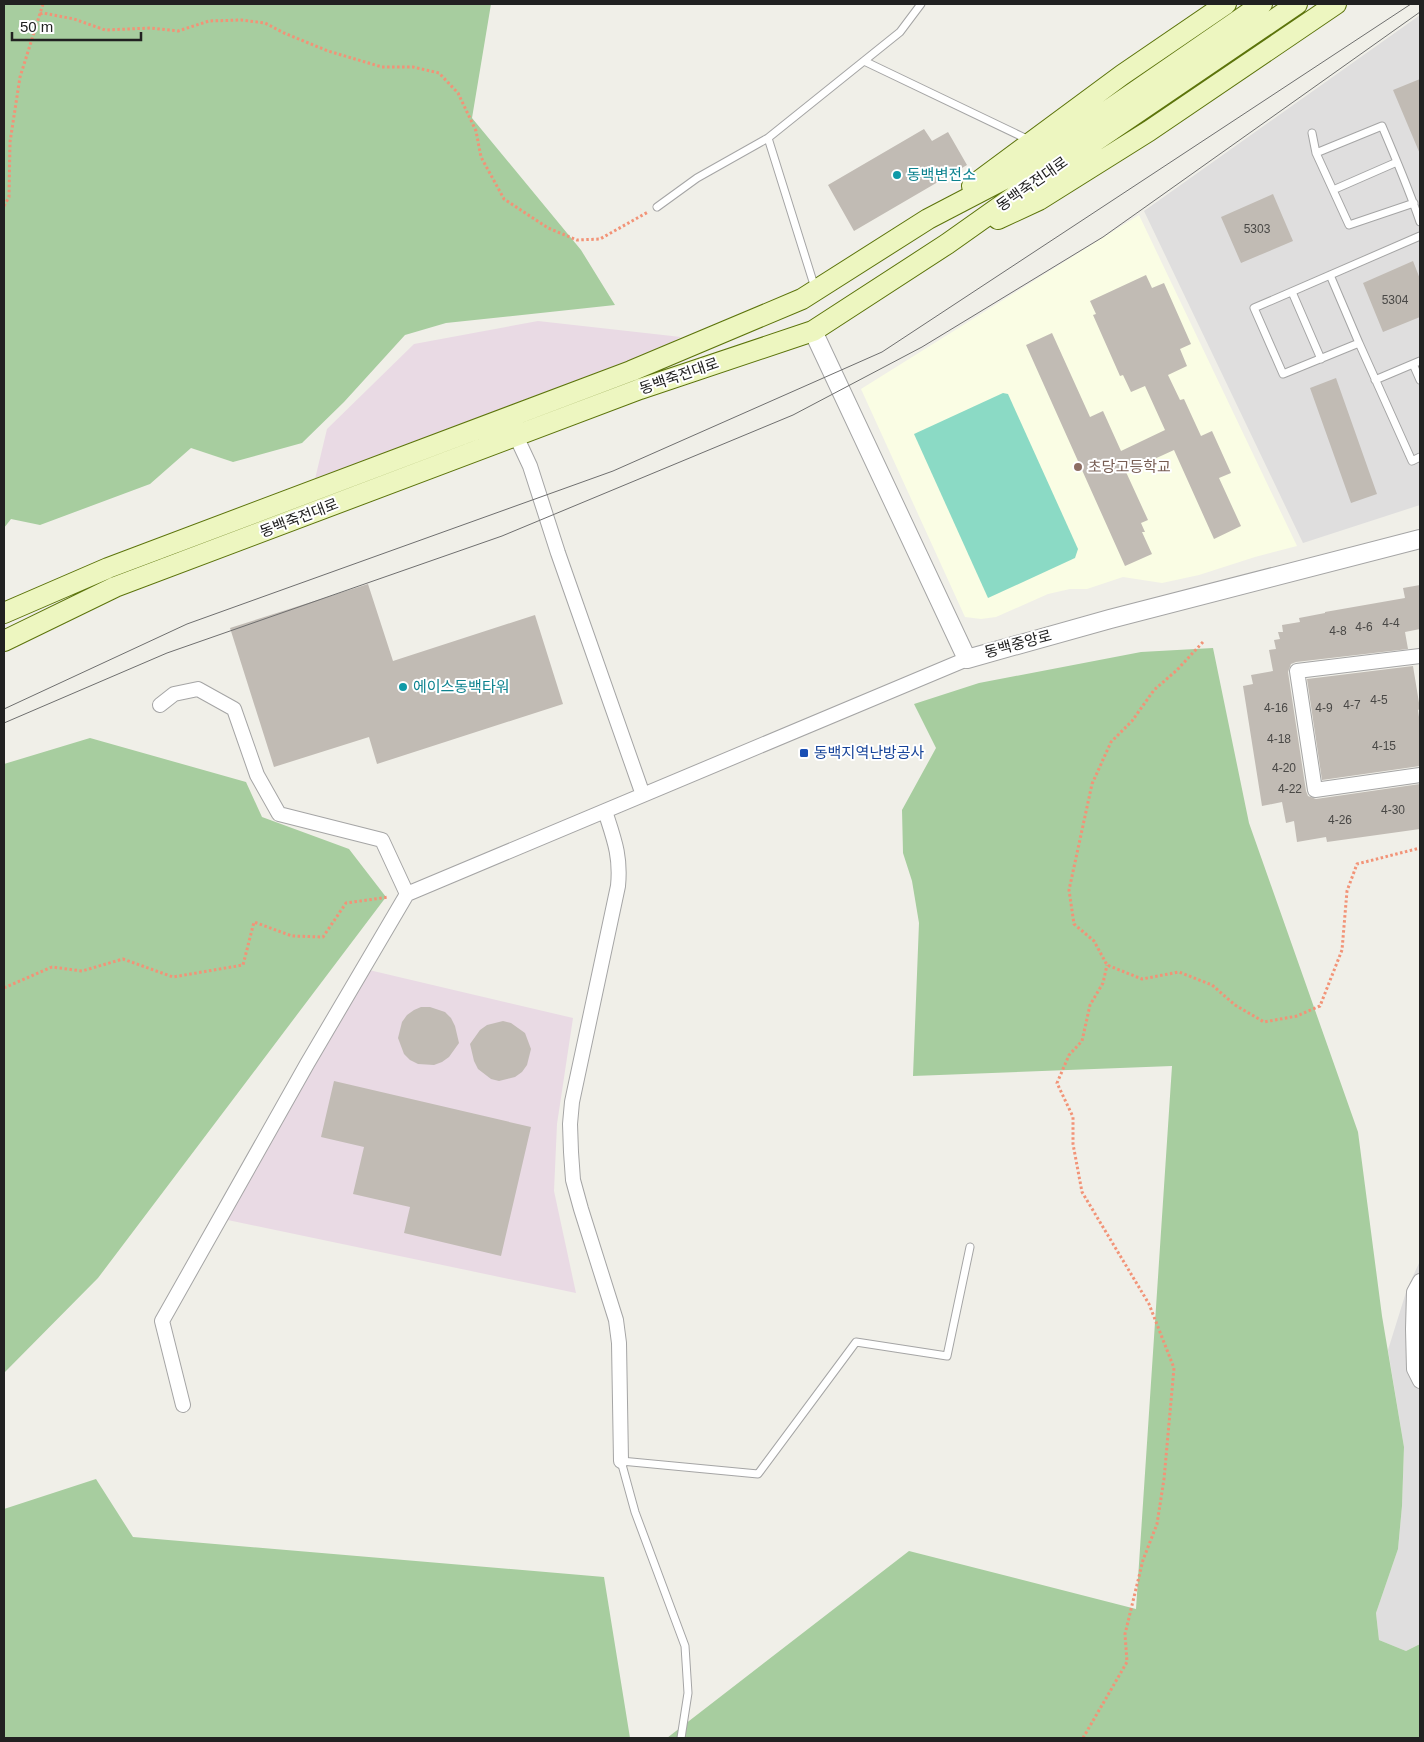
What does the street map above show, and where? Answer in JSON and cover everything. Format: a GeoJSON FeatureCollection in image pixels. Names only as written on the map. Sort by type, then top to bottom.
{"type":"FeatureCollection","features":[{"type":"Feature","properties":{"kind":"main road"},"geometry":{"type":"LineString","coordinates":[[928,219],[1122,75],[1226,4]]}},
{"type":"Feature","properties":{"kind":"main road","name":"동백죽전대로"},"geometry":{"type":"LineString","coordinates":[[4,613],[108,568],[631,371],[802,299],[928,219],[1020,171],[1262,4]]}},
{"type":"Feature","properties":{"kind":"main road","name":"동백죽전대로"},"geometry":{"type":"LineString","coordinates":[[4,641],[114,587],[640,389],[813,331],[947,244],[1297,4]]}},
{"type":"Feature","properties":{"kind":"main road"},"geometry":{"type":"LineString","coordinates":[[947,244],[1038,200],[1149,131],[1336,4]]}},
{"type":"Feature","properties":{"kind":"street","name":"동백중앙로"},"geometry":{"type":"LineString","coordinates":[[813,331],[967,658],[1420,539]]}},
{"type":"Feature","properties":{"kind":"street"},"geometry":{"type":"LineString","coordinates":[[516,436],[530,466],[571,591],[643,795]]}},
{"type":"Feature","properties":{"kind":"street"},"geometry":{"type":"LineString","coordinates":[[1420,656],[1297,672],[1315,790],[1420,775]]}},
{"type":"Feature","properties":{"kind":"street"},"geometry":{"type":"LineString","coordinates":[[183,1405],[162,1321],[307,1064],[407,894],[967,658]]}},
{"type":"Feature","properties":{"kind":"street"},"geometry":{"type":"LineString","coordinates":[[160,705],[174,694],[198,689],[234,709],[257,775],[279,814],[382,840],[407,894]]}},
{"type":"Feature","properties":{"kind":"street"},"geometry":{"type":"LineString","coordinates":[[605,811],[617,846],[620,869],[572,1102],[570,1152],[573,1180],[616,1320],[619,1343],[621,1461]]}},
{"type":"Feature","properties":{"kind":"street"},"geometry":{"type":"LineString","coordinates":[[1420,1281],[1414,1292],[1413,1329],[1414,1370],[1420,1381]]}},
{"type":"Feature","properties":{"kind":"lane"},"geometry":{"type":"LineString","coordinates":[[657,207],[697,178],[768,138],[900,32],[921,4]]}},
{"type":"Feature","properties":{"kind":"lane"},"geometry":{"type":"LineString","coordinates":[[864,60],[1031,141]]}},
{"type":"Feature","properties":{"kind":"lane"},"geometry":{"type":"LineString","coordinates":[[1316,153],[1382,126],[1420,222]]}},
{"type":"Feature","properties":{"kind":"lane"},"geometry":{"type":"LineString","coordinates":[[1312,133],[1316,153],[1349,226],[1414,203]]}},
{"type":"Feature","properties":{"kind":"lane"},"geometry":{"type":"LineString","coordinates":[[768,138],[815,290]]}},
{"type":"Feature","properties":{"kind":"lane"},"geometry":{"type":"LineString","coordinates":[[1332,190],[1397,162]]}},
{"type":"Feature","properties":{"kind":"lane"},"geometry":{"type":"LineString","coordinates":[[1359,343],[1283,374],[1254,308],[1420,236]]}},
{"type":"Feature","properties":{"kind":"lane"},"geometry":{"type":"LineString","coordinates":[[1330,275],[1412,461],[1420,457]]}},
{"type":"Feature","properties":{"kind":"lane"},"geometry":{"type":"LineString","coordinates":[[1292,292],[1321,359]]}},
{"type":"Feature","properties":{"kind":"lane"},"geometry":{"type":"LineString","coordinates":[[1375,380],[1417,363],[1420,380]]}},
{"type":"Feature","properties":{"kind":"lane"},"geometry":{"type":"LineString","coordinates":[[681,1738],[688,1693],[685,1646],[635,1512],[621,1461],[758,1474],[856,1342],[947,1356],[970,1247]]}},
{"type":"Feature","properties":{"kind":"path"},"geometry":{"type":"LineString","coordinates":[[4,206],[9,197],[10,142],[20,77],[43,4]]}},
{"type":"Feature","properties":{"kind":"path"},"geometry":{"type":"LineString","coordinates":[[40,14],[43,13],[74,20],[105,30],[151,28],[178,31],[209,21],[241,20],[266,23],[284,33],[328,51],[382,67],[413,67],[439,72],[458,93],[476,131],[481,157],[504,200],[548,228],[577,240],[600,239],[657,207]]}},
{"type":"Feature","properties":{"kind":"path"},"geometry":{"type":"LineString","coordinates":[[1204,642],[1154,690],[1132,721],[1111,742],[1092,784],[1069,890],[1074,924],[1094,941],[1107,965],[1142,979],[1179,972],[1212,985],[1235,1005],[1264,1022],[1297,1016],[1320,1006],[1342,950],[1347,891],[1357,864],[1420,848]]}},
{"type":"Feature","properties":{"kind":"path"},"geometry":{"type":"LineString","coordinates":[[4,988],[52,967],[82,972],[123,959],[174,977],[243,965],[254,922],[292,936],[323,937],[346,903],[407,894]]}},
{"type":"Feature","properties":{"kind":"path"},"geometry":{"type":"LineString","coordinates":[[1083,1738],[1127,1662],[1125,1634],[1143,1560],[1157,1524],[1164,1479],[1174,1368],[1149,1304],[1082,1192],[1073,1144],[1073,1116],[1057,1083],[1069,1055],[1082,1041],[1090,1005],[1103,983],[1107,965]]}},
{"type":"Feature","properties":{"kind":"shaded area"},"geometry":{"type":"Polygon","coordinates":[[[1420,15],[1420,505],[1303,543],[1144,211],[1420,15]]]}},
{"type":"Feature","properties":{"kind":"shaded area","name":"초당고등학교"},"geometry":{"type":"Polygon","coordinates":[[[1139,215],[1297,546],[1199,575],[1162,583],[1123,577],[1087,589],[1070,589],[1048,594],[996,617],[981,619],[965,617],[861,389],[1139,215]]]}},
{"type":"Feature","properties":{"kind":"shaded area"},"geometry":{"type":"Polygon","coordinates":[[[538,321],[681,337],[651,353],[355,467],[315,479],[327,429],[414,344],[538,321]]]}},
{"type":"Feature","properties":{"kind":"shaded area"},"geometry":{"type":"Polygon","coordinates":[[[369,970],[573,1018],[557,1124],[554,1191],[576,1293],[223,1219],[369,970]]]}},
{"type":"Feature","properties":{"kind":"shaded area"},"geometry":{"type":"Polygon","coordinates":[[[1420,1261],[1420,1644],[1406,1651],[1379,1640],[1376,1613],[1398,1549],[1402,1506],[1404,1447],[1388,1350],[1407,1289],[1420,1261]]]}},
{"type":"Feature","properties":{"kind":"green space"},"geometry":{"type":"Polygon","coordinates":[[[4,4],[491,4],[472,118],[581,250],[615,305],[446,323],[405,335],[344,402],[302,443],[233,462],[191,448],[150,484],[40,525],[11,519],[4,528],[4,4]]]}},
{"type":"Feature","properties":{"kind":"green space"},"geometry":{"type":"Polygon","coordinates":[[[1003,393],[1008,394],[1078,549],[1075,558],[988,598],[914,434],[1003,393]]]}},
{"type":"Feature","properties":{"kind":"green space"},"geometry":{"type":"Polygon","coordinates":[[[1213,648],[1249,823],[1358,1132],[1382,1316],[1404,1447],[1398,1549],[1376,1613],[1379,1640],[1406,1651],[1420,1644],[1420,1738],[667,1738],[909,1551],[1136,1609],[1172,1066],[913,1076],[919,923],[912,881],[903,853],[902,810],[936,748],[914,704],[979,683],[1141,652],[1213,648]]]}},
{"type":"Feature","properties":{"kind":"green space"},"geometry":{"type":"Polygon","coordinates":[[[90,738],[246,782],[262,817],[349,849],[386,897],[98,1278],[4,1373],[4,764],[90,738]]]}},
{"type":"Feature","properties":{"kind":"green space"},"geometry":{"type":"Polygon","coordinates":[[[96,1479],[133,1537],[604,1577],[630,1738],[4,1738],[4,1509],[96,1479]]]}},
{"type":"Feature","properties":{"kind":"building"},"geometry":{"type":"Polygon","coordinates":[[[1420,79],[1420,154],[1393,90],[1420,79]]]}},
{"type":"Feature","properties":{"kind":"building","name":"동백변전소"},"geometry":{"type":"Polygon","coordinates":[[[924,129],[932,141],[948,132],[967,165],[854,231],[828,185],[924,129]]]}},
{"type":"Feature","properties":{"kind":"building"},"geometry":{"type":"Polygon","coordinates":[[[1273,194],[1293,241],[1241,263],[1221,217],[1273,194]]]}},
{"type":"Feature","properties":{"kind":"building"},"geometry":{"type":"Polygon","coordinates":[[[1413,261],[1420,279],[1420,317],[1383,332],[1363,283],[1413,261]]]}},
{"type":"Feature","properties":{"kind":"building"},"geometry":{"type":"Polygon","coordinates":[[[1146,275],[1152,288],[1164,283],[1191,344],[1180,349],[1187,366],[1168,375],[1180,400],[1184,399],[1201,436],[1212,431],[1231,473],[1219,478],[1241,526],[1214,539],[1174,450],[1126,472],[1148,520],[1141,523],[1145,532],[1142,532],[1152,554],[1125,566],[1026,345],[1052,333],[1090,417],[1103,411],[1121,451],[1165,430],[1145,386],[1131,392],[1123,375],[1120,376],[1093,315],[1096,314],[1090,301],[1146,275]]]}},
{"type":"Feature","properties":{"kind":"building"},"geometry":{"type":"Polygon","coordinates":[[[1336,378],[1377,494],[1351,503],[1310,388],[1336,378]]]}},
{"type":"Feature","properties":{"kind":"building","name":"에이스동백타워"},"geometry":{"type":"Polygon","coordinates":[[[368,584],[393,661],[535,615],[563,704],[377,764],[369,737],[274,767],[230,628],[368,584]]]}},
{"type":"Feature","properties":{"kind":"building"},"geometry":{"type":"Polygon","coordinates":[[[1420,585],[1420,629],[1405,632],[1408,649],[1296,662],[1291,664],[1288,672],[1308,796],[1316,799],[1420,784],[1420,829],[1327,842],[1326,837],[1297,842],[1294,821],[1286,823],[1282,802],[1262,806],[1243,686],[1253,684],[1251,675],[1273,671],[1269,650],[1276,649],[1274,640],[1280,639],[1278,632],[1283,632],[1282,625],[1300,622],[1299,618],[1325,612],[1405,598],[1403,588],[1420,585]]]}},
{"type":"Feature","properties":{"kind":"building"},"geometry":{"type":"Polygon","coordinates":[[[1413,666],[1420,709],[1418,710],[1420,766],[1322,780],[1307,679],[1413,666]]]}},
{"type":"Feature","properties":{"kind":"building"},"geometry":{"type":"Polygon","coordinates":[[[421,1007],[430,1007],[445,1012],[455,1026],[459,1043],[449,1057],[434,1065],[418,1064],[410,1060],[404,1054],[398,1038],[402,1022],[407,1015],[421,1007]]]}},
{"type":"Feature","properties":{"kind":"building"},"geometry":{"type":"Polygon","coordinates":[[[503,1021],[511,1023],[525,1033],[531,1049],[527,1065],[522,1072],[515,1077],[499,1081],[491,1079],[478,1069],[470,1044],[480,1030],[487,1025],[503,1021]]]}},
{"type":"Feature","properties":{"kind":"building"},"geometry":{"type":"Polygon","coordinates":[[[334,1081],[531,1127],[501,1256],[404,1233],[410,1207],[353,1194],[364,1147],[321,1137],[334,1081]]]}},
{"type":"Feature","properties":{"kind":"tram line"},"geometry":{"type":"LineString","coordinates":[[4,709],[187,624],[613,471],[882,352],[1411,4]]}},
{"type":"Feature","properties":{"kind":"tram line"},"geometry":{"type":"LineString","coordinates":[[4,723],[167,653],[502,536],[793,415],[922,347],[1103,237],[1420,12]]}},
{"type":"Feature","properties":{"kind":"place","name":"동백변전소"},"geometry":{"type":"Point","coordinates":[897,175]}},
{"type":"Feature","properties":{"kind":"place","name":"초당고등학교"},"geometry":{"type":"Point","coordinates":[1078,467]}},
{"type":"Feature","properties":{"kind":"place","name":"에이스동백타워"},"geometry":{"type":"Point","coordinates":[403,687]}},
{"type":"Feature","properties":{"kind":"place","name":"동백지역난방공사"},"geometry":{"type":"Point","coordinates":[804,753]}}]}
